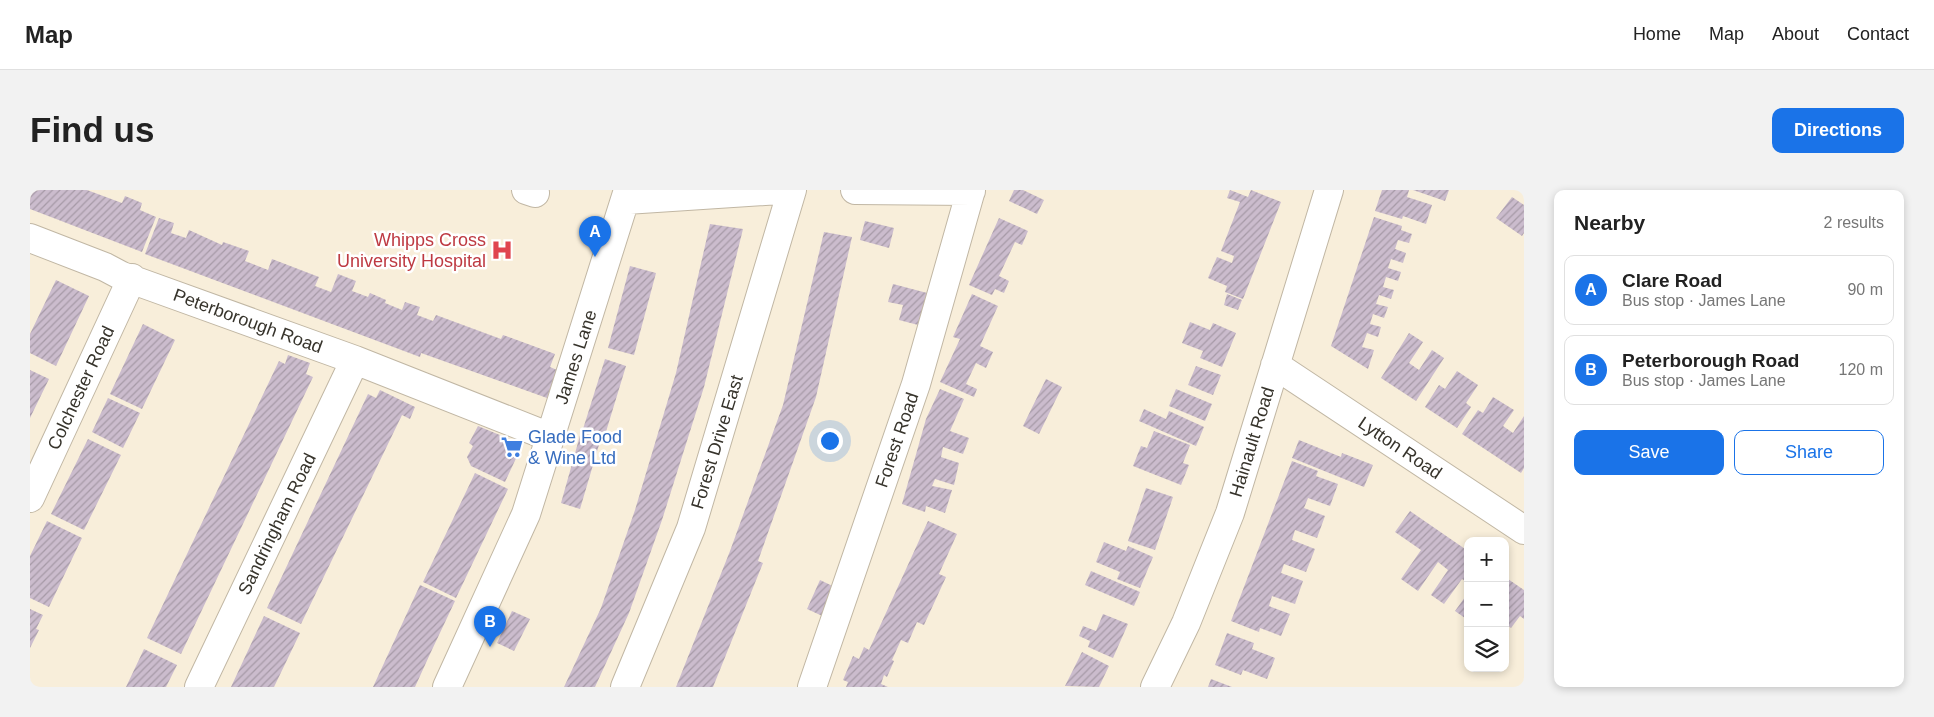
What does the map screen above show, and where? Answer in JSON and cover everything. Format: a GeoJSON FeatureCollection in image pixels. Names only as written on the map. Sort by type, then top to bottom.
{"type":"FeatureCollection","features":[{"type":"Feature","properties":{"kind":"street"},"geometry":{"type":"LineString","coordinates":[[627,195],[780,190]]}},
{"type":"Feature","properties":{"kind":"street","name":"Forest Drive East"},"geometry":{"type":"LineString","coordinates":[[625,687],[691,528],[792,190]]}},
{"type":"Feature","properties":{"kind":"street"},"geometry":{"type":"LineString","coordinates":[[856,190],[971,191]]}},
{"type":"Feature","properties":{"kind":"street","name":"Hainault Road"},"geometry":{"type":"LineString","coordinates":[[1155,687],[1186,623],[1230,513],[1329,190]]}},
{"type":"Feature","properties":{"kind":"street","name":"Forest Road"},"geometry":{"type":"LineString","coordinates":[[812,687],[916,384],[971,191]]}},
{"type":"Feature","properties":{"kind":"street","name":"James Lane"},"geometry":{"type":"LineString","coordinates":[[447,687],[526,514],[627,195]]}},
{"type":"Feature","properties":{"kind":"street","name":"Peterborough Road"},"geometry":{"type":"LineString","coordinates":[[30,238],[132,278],[355,360],[550,437]]}},
{"type":"Feature","properties":{"kind":"street","name":"Colchester Road"},"geometry":{"type":"LineString","coordinates":[[30,498],[132,278]]}},
{"type":"Feature","properties":{"kind":"street","name":"Sandringham Road"},"geometry":{"type":"LineString","coordinates":[[199,687],[355,360]]}},
{"type":"Feature","properties":{"kind":"street","name":"Lytton Road"},"geometry":{"type":"LineString","coordinates":[[1276,365],[1521,522]]}},
{"type":"Feature","properties":{"kind":"building"},"geometry":{"type":"Polygon","coordinates":[[[30,190],[87,190],[122,203],[125,196],[142,203],[140,210],[156,217],[142,252],[30,209],[30,190]]]}},
{"type":"Feature","properties":{"kind":"building"},"geometry":{"type":"Polygon","coordinates":[[[1014,190],[1023,190],[1044,200],[1037,214],[1009,201],[1014,190]]]}},
{"type":"Feature","properties":{"kind":"building"},"geometry":{"type":"Polygon","coordinates":[[[1230,190],[1248,197],[1251,190],[1281,202],[1243,299],[1225,292],[1227,286],[1208,278],[1217,257],[1232,263],[1234,256],[1221,251],[1240,202],[1227,198],[1230,190]]]}},
{"type":"Feature","properties":{"kind":"building"},"geometry":{"type":"Polygon","coordinates":[[[1382,190],[1409,190],[1407,197],[1432,205],[1426,224],[1403,216],[1402,219],[1375,211],[1382,190]]]}},
{"type":"Feature","properties":{"kind":"building"},"geometry":{"type":"Polygon","coordinates":[[[1413,190],[1449,190],[1445,201],[1413,190]]]}},
{"type":"Feature","properties":{"kind":"building"},"geometry":{"type":"Polygon","coordinates":[[[1512,197],[1524,205],[1524,233],[1522,236],[1496,218],[1512,197]]]}},
{"type":"Feature","properties":{"kind":"building"},"geometry":{"type":"Polygon","coordinates":[[[1374,217],[1402,226],[1401,230],[1412,234],[1409,243],[1398,240],[1395,249],[1406,253],[1403,263],[1391,259],[1388,268],[1401,272],[1398,281],[1386,277],[1383,287],[1394,290],[1391,299],[1379,295],[1376,304],[1388,307],[1384,318],[1373,314],[1370,324],[1381,327],[1378,337],[1367,333],[1362,347],[1374,350],[1368,369],[1331,346],[1374,217]]]}},
{"type":"Feature","properties":{"kind":"building"},"geometry":{"type":"Polygon","coordinates":[[[159,218],[174,223],[171,233],[186,238],[189,230],[222,245],[223,242],[249,251],[245,261],[268,270],[272,259],[319,277],[315,286],[331,292],[338,274],[356,281],[352,291],[368,297],[370,293],[386,300],[385,303],[402,310],[405,302],[420,307],[417,315],[433,321],[436,315],[501,339],[503,335],[555,354],[550,367],[557,370],[547,398],[421,353],[420,357],[145,254],[159,218]]]}},
{"type":"Feature","properties":{"kind":"building"},"geometry":{"type":"Polygon","coordinates":[[[999,218],[1028,231],[1022,245],[1015,242],[999,276],[1009,281],[1004,293],[995,289],[992,295],[969,285],[999,218]]]}},
{"type":"Feature","properties":{"kind":"building"},"geometry":{"type":"Polygon","coordinates":[[[865,221],[894,228],[889,248],[860,240],[865,221]]]}},
{"type":"Feature","properties":{"kind":"building"},"geometry":{"type":"Polygon","coordinates":[[[710,224],[743,229],[704,387],[662,520],[629,613],[595,687],[564,687],[601,608],[635,510],[676,373],[710,224]]]}},
{"type":"Feature","properties":{"kind":"building"},"geometry":{"type":"Polygon","coordinates":[[[824,232],[852,237],[816,397],[758,561],[763,563],[713,687],[676,687],[730,551],[783,405],[824,232]]]}},
{"type":"Feature","properties":{"kind":"building"},"geometry":{"type":"Polygon","coordinates":[[[630,266],[656,273],[634,355],[608,348],[630,266]]]}},
{"type":"Feature","properties":{"kind":"building"},"geometry":{"type":"Polygon","coordinates":[[[56,280],[89,296],[56,366],[30,353],[30,334],[56,280]]]}},
{"type":"Feature","properties":{"kind":"building"},"geometry":{"type":"Polygon","coordinates":[[[893,284],[931,294],[922,326],[899,320],[903,305],[888,302],[893,284]]]}},
{"type":"Feature","properties":{"kind":"building"},"geometry":{"type":"Polygon","coordinates":[[[972,294],[998,306],[980,346],[993,352],[986,368],[976,363],[966,384],[977,389],[974,397],[940,382],[960,339],[953,337],[972,294]]]}},
{"type":"Feature","properties":{"kind":"building"},"geometry":{"type":"Polygon","coordinates":[[[1227,294],[1242,300],[1238,310],[1224,305],[1227,294]]]}},
{"type":"Feature","properties":{"kind":"building"},"geometry":{"type":"Polygon","coordinates":[[[1190,322],[1210,330],[1213,323],[1236,333],[1222,367],[1200,358],[1203,351],[1182,343],[1190,322]]]}},
{"type":"Feature","properties":{"kind":"building"},"geometry":{"type":"Polygon","coordinates":[[[143,324],[175,340],[142,409],[110,394],[143,324]]]}},
{"type":"Feature","properties":{"kind":"building"},"geometry":{"type":"Polygon","coordinates":[[[1409,333],[1423,342],[1409,363],[1419,370],[1432,350],[1444,358],[1416,401],[1381,378],[1409,333]]]}},
{"type":"Feature","properties":{"kind":"building"},"geometry":{"type":"Polygon","coordinates":[[[288,355],[310,363],[306,374],[313,377],[181,654],[147,638],[279,361],[285,364],[288,355]]]}},
{"type":"Feature","properties":{"kind":"building"},"geometry":{"type":"Polygon","coordinates":[[[605,359],[626,366],[605,435],[583,429],[605,359]]]}},
{"type":"Feature","properties":{"kind":"building"},"geometry":{"type":"Polygon","coordinates":[[[1196,366],[1221,375],[1213,395],[1188,385],[1196,366]]]}},
{"type":"Feature","properties":{"kind":"building"},"geometry":{"type":"Polygon","coordinates":[[[30,370],[49,379],[30,418],[30,370]]]}},
{"type":"Feature","properties":{"kind":"building"},"geometry":{"type":"Polygon","coordinates":[[[1457,371],[1478,385],[1466,403],[1471,407],[1457,428],[1425,407],[1439,385],[1445,389],[1457,371]]]}},
{"type":"Feature","properties":{"kind":"building"},"geometry":{"type":"Polygon","coordinates":[[[1046,379],[1062,387],[1039,434],[1023,426],[1046,379]]]}},
{"type":"Feature","properties":{"kind":"building"},"geometry":{"type":"Polygon","coordinates":[[[940,389],[964,399],[950,431],[969,438],[963,454],[943,447],[941,457],[959,463],[954,485],[935,479],[932,486],[952,490],[945,513],[926,506],[925,512],[902,504],[926,419],[940,389]]]}},
{"type":"Feature","properties":{"kind":"building"},"geometry":{"type":"Polygon","coordinates":[[[1176,389],[1212,404],[1205,421],[1169,406],[1176,389]]]}},
{"type":"Feature","properties":{"kind":"building"},"geometry":{"type":"Polygon","coordinates":[[[380,390],[415,407],[410,419],[402,415],[301,624],[267,608],[368,394],[376,398],[380,390]]]}},
{"type":"Feature","properties":{"kind":"building"},"geometry":{"type":"Polygon","coordinates":[[[1493,397],[1514,410],[1503,426],[1513,433],[1524,416],[1524,468],[1521,473],[1462,434],[1478,410],[1483,413],[1493,397]]]}},
{"type":"Feature","properties":{"kind":"building"},"geometry":{"type":"Polygon","coordinates":[[[108,398],[140,413],[123,448],[92,432],[108,398]]]}},
{"type":"Feature","properties":{"kind":"building"},"geometry":{"type":"Polygon","coordinates":[[[1144,409],[1166,419],[1169,411],[1204,427],[1196,446],[1139,421],[1144,409]]]}},
{"type":"Feature","properties":{"kind":"building"},"geometry":{"type":"Polygon","coordinates":[[[478,426],[517,442],[519,452],[505,482],[471,466],[467,457],[473,446],[469,443],[478,426]]]}},
{"type":"Feature","properties":{"kind":"building"},"geometry":{"type":"Polygon","coordinates":[[[1154,431],[1190,445],[1183,463],[1189,465],[1181,485],[1133,466],[1141,446],[1147,448],[1154,431]]]}},
{"type":"Feature","properties":{"kind":"building"},"geometry":{"type":"Polygon","coordinates":[[[581,432],[601,438],[580,509],[561,503],[581,432]]]}},
{"type":"Feature","properties":{"kind":"building"},"geometry":{"type":"Polygon","coordinates":[[[88,439],[121,455],[84,530],[51,514],[88,439]]]}},
{"type":"Feature","properties":{"kind":"building"},"geometry":{"type":"Polygon","coordinates":[[[1299,440],[1341,457],[1342,453],[1373,465],[1364,487],[1292,458],[1299,440]]]}},
{"type":"Feature","properties":{"kind":"building"},"geometry":{"type":"Polygon","coordinates":[[[1292,461],[1318,471],[1316,476],[1338,484],[1330,506],[1308,498],[1304,508],[1325,516],[1317,538],[1295,530],[1292,540],[1315,549],[1306,572],[1284,564],[1281,573],[1303,581],[1295,604],[1272,596],[1269,606],[1290,614],[1281,636],[1260,628],[1259,632],[1231,621],[1292,461]]]}},
{"type":"Feature","properties":{"kind":"building"},"geometry":{"type":"Polygon","coordinates":[[[475,473],[508,489],[456,598],[423,582],[475,473]]]}},
{"type":"Feature","properties":{"kind":"building"},"geometry":{"type":"Polygon","coordinates":[[[1146,488],[1173,497],[1155,550],[1128,541],[1146,488]]]}},
{"type":"Feature","properties":{"kind":"building"},"geometry":{"type":"Polygon","coordinates":[[[1410,511],[1464,548],[1464,580],[1462,579],[1444,604],[1431,595],[1448,570],[1438,562],[1418,591],[1401,579],[1421,550],[1395,532],[1410,511]]]}},
{"type":"Feature","properties":{"kind":"building"},"geometry":{"type":"Polygon","coordinates":[[[47,521],[82,538],[49,607],[30,598],[30,556],[47,521]]]}},
{"type":"Feature","properties":{"kind":"building"},"geometry":{"type":"Polygon","coordinates":[[[928,521],[957,534],[939,574],[946,577],[924,625],[917,622],[908,643],[901,640],[887,677],[884,675],[881,684],[888,687],[846,687],[848,682],[843,680],[853,656],[859,659],[864,647],[869,650],[928,521]]]}},
{"type":"Feature","properties":{"kind":"building"},"geometry":{"type":"Polygon","coordinates":[[[1104,542],[1126,551],[1128,546],[1153,557],[1140,588],[1117,579],[1120,572],[1096,562],[1104,542]]]}},
{"type":"Feature","properties":{"kind":"building"},"geometry":{"type":"Polygon","coordinates":[[[1091,571],[1140,592],[1134,606],[1085,585],[1091,571]]]}},
{"type":"Feature","properties":{"kind":"building"},"geometry":{"type":"Polygon","coordinates":[[[820,580],[843,591],[829,619],[807,609],[820,580]]]}},
{"type":"Feature","properties":{"kind":"building"},"geometry":{"type":"Polygon","coordinates":[[[1509,580],[1524,590],[1524,619],[1520,616],[1511,628],[1509,627],[1509,580]]]}},
{"type":"Feature","properties":{"kind":"building"},"geometry":{"type":"Polygon","coordinates":[[[420,585],[455,601],[415,687],[373,687],[420,585]]]}},
{"type":"Feature","properties":{"kind":"building"},"geometry":{"type":"Polygon","coordinates":[[[1464,599],[1464,617],[1455,611],[1464,599]]]}},
{"type":"Feature","properties":{"kind":"building"},"geometry":{"type":"Polygon","coordinates":[[[30,609],[43,615],[36,629],[39,630],[30,648],[30,609]]]}},
{"type":"Feature","properties":{"kind":"building"},"geometry":{"type":"Polygon","coordinates":[[[512,611],[530,619],[514,651],[497,643],[512,611]]]}},
{"type":"Feature","properties":{"kind":"building"},"geometry":{"type":"Polygon","coordinates":[[[1103,614],[1128,624],[1113,658],[1088,647],[1090,641],[1079,636],[1083,626],[1096,631],[1103,614]]]}},
{"type":"Feature","properties":{"kind":"building"},"geometry":{"type":"Polygon","coordinates":[[[264,616],[300,633],[274,687],[231,687],[264,616]]]}},
{"type":"Feature","properties":{"kind":"building"},"geometry":{"type":"Polygon","coordinates":[[[1227,633],[1254,643],[1252,649],[1275,658],[1267,679],[1243,670],[1241,675],[1215,665],[1227,633]]]}},
{"type":"Feature","properties":{"kind":"building"},"geometry":{"type":"Polygon","coordinates":[[[144,649],[177,665],[166,687],[126,687],[144,649]]]}},
{"type":"Feature","properties":{"kind":"building"},"geometry":{"type":"Polygon","coordinates":[[[1082,652],[1109,666],[1099,687],[1065,686],[1082,652]]]}},
{"type":"Feature","properties":{"kind":"building"},"geometry":{"type":"Polygon","coordinates":[[[1211,679],[1232,687],[1208,687],[1211,679]]]}},
{"type":"Feature","properties":{"kind":"place","name":"Whipps Cross University Hospital"},"geometry":{"type":"Point","coordinates":[502,250]}},
{"type":"Feature","properties":{"kind":"place","name":"Clare Road"},"geometry":{"type":"Point","coordinates":[595,257]}},
{"type":"Feature","properties":{"kind":"place","name":"Glade Food & Wine Ltd"},"geometry":{"type":"Point","coordinates":[512,447]}},
{"type":"Feature","properties":{"kind":"place","name":"Peterborough Road"},"geometry":{"type":"Point","coordinates":[490,647]}}]}
